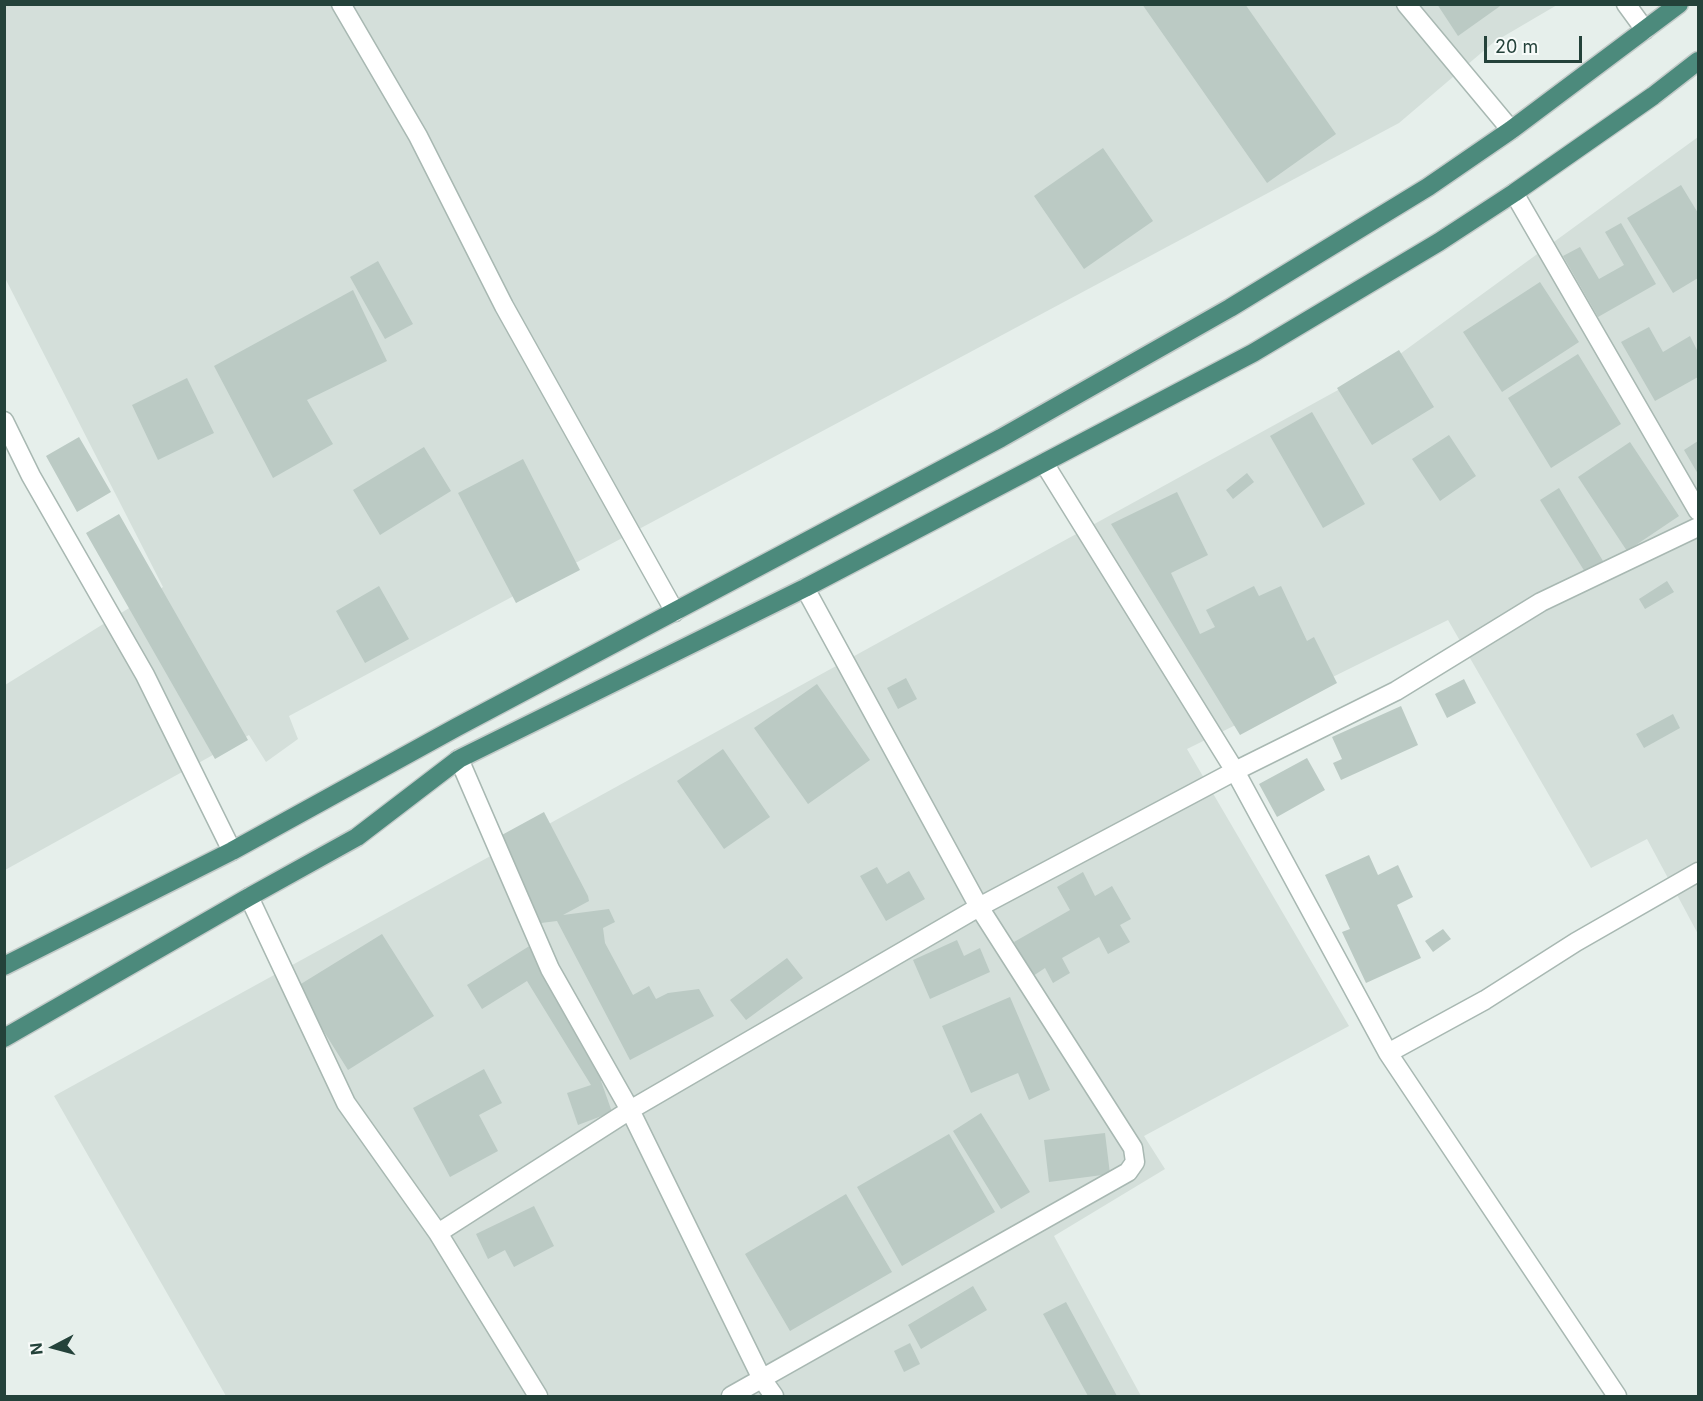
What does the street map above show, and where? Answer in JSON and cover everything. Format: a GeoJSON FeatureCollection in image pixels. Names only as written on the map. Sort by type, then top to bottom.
{"type":"FeatureCollection","features":[{"type":"Feature","properties":{"kind":"highway"},"geometry":{"type":"LineString","coordinates":[[4,966],[232,851],[457,727],[1001,438],[1230,308],[1428,187],[1511,130],[1679,4]]}},
{"type":"Feature","properties":{"kind":"highway"},"geometry":{"type":"LineString","coordinates":[[4,1038],[357,837],[459,759],[804,588],[1253,353],[1439,242],[1514,193],[1653,96],[1698,61]]}},
{"type":"Feature","properties":{"kind":"lane"},"geometry":{"type":"LineString","coordinates":[[341,4],[418,136],[504,306],[675,612]]}},
{"type":"Feature","properties":{"kind":"lane"},"geometry":{"type":"LineString","coordinates":[[1406,4],[1511,130]]}},
{"type":"Feature","properties":{"kind":"lane"},"geometry":{"type":"LineString","coordinates":[[1626,4],[1645,30]]}},
{"type":"Feature","properties":{"kind":"lane"},"geometry":{"type":"LineString","coordinates":[[1514,193],[1698,511]]}},
{"type":"Feature","properties":{"kind":"lane"},"geometry":{"type":"LineString","coordinates":[[4,421],[31,476],[145,675],[232,851]]}},
{"type":"Feature","properties":{"kind":"lane"},"geometry":{"type":"LineString","coordinates":[[1044,463],[1235,771],[1388,1053],[1617,1396]]}},
{"type":"Feature","properties":{"kind":"lane"},"geometry":{"type":"LineString","coordinates":[[438,1233],[630,1110],[979,907],[1235,771],[1396,691],[1541,602],[1698,527]]}},
{"type":"Feature","properties":{"kind":"lane"},"geometry":{"type":"LineString","coordinates":[[730,1396],[1128,1172],[1135,1162],[1133,1148],[979,907],[804,588]]}},
{"type":"Feature","properties":{"kind":"lane"},"geometry":{"type":"LineString","coordinates":[[459,759],[550,969],[630,1110],[762,1379],[774,1396]]}},
{"type":"Feature","properties":{"kind":"lane"},"geometry":{"type":"LineString","coordinates":[[1388,1053],[1485,1000],[1576,942],[1698,872]]}},
{"type":"Feature","properties":{"kind":"lane"},"geometry":{"type":"LineString","coordinates":[[249,897],[346,1103],[438,1233],[538,1396]]}},
{"type":"Feature","properties":{"kind":"shaded area"},"geometry":{"type":"Polygon","coordinates":[[[5,5],[1557,5],[1494,42],[1399,123],[289,716],[298,739],[266,762],[249,735],[5,870],[5,685],[163,587],[5,278],[5,5]]]}},
{"type":"Feature","properties":{"kind":"shaded area"},"geometry":{"type":"Polygon","coordinates":[[[1698,137],[1698,934],[1647,839],[1591,868],[1448,620],[1187,749],[1349,1026],[1144,1136],[1165,1169],[1054,1236],[1141,1396],[226,1396],[54,1096],[1389,362],[1698,137]]]}},
{"type":"Feature","properties":{"kind":"building"},"geometry":{"type":"Polygon","coordinates":[[[1142,4],[1245,4],[1336,134],[1267,183],[1142,4]]]}},
{"type":"Feature","properties":{"kind":"building"},"geometry":{"type":"Polygon","coordinates":[[[1437,4],[1503,4],[1458,36],[1437,4]]]}},
{"type":"Feature","properties":{"kind":"building"},"geometry":{"type":"Polygon","coordinates":[[[1103,148],[1153,221],[1084,269],[1034,196],[1103,148]]]}},
{"type":"Feature","properties":{"kind":"building"},"geometry":{"type":"Polygon","coordinates":[[[1681,185],[1698,213],[1698,278],[1673,293],[1627,218],[1681,185]]]}},
{"type":"Feature","properties":{"kind":"building"},"geometry":{"type":"Polygon","coordinates":[[[1621,223],[1656,284],[1598,317],[1563,256],[1580,247],[1599,279],[1624,265],[1605,232],[1621,223]]]}},
{"type":"Feature","properties":{"kind":"building"},"geometry":{"type":"Polygon","coordinates":[[[378,261],[413,324],[385,339],[350,277],[378,261]]]}},
{"type":"Feature","properties":{"kind":"building"},"geometry":{"type":"Polygon","coordinates":[[[1540,282],[1579,342],[1502,392],[1463,332],[1540,282]]]}},
{"type":"Feature","properties":{"kind":"building"},"geometry":{"type":"Polygon","coordinates":[[[353,290],[387,361],[307,400],[333,444],[273,478],[214,366],[353,290]]]}},
{"type":"Feature","properties":{"kind":"building"},"geometry":{"type":"Polygon","coordinates":[[[1649,327],[1663,352],[1690,336],[1698,352],[1698,377],[1655,401],[1621,342],[1649,327]]]}},
{"type":"Feature","properties":{"kind":"building"},"geometry":{"type":"Polygon","coordinates":[[[1399,350],[1434,407],[1372,445],[1337,388],[1399,350]]]}},
{"type":"Feature","properties":{"kind":"building"},"geometry":{"type":"Polygon","coordinates":[[[1578,354],[1621,424],[1551,468],[1508,398],[1578,354]]]}},
{"type":"Feature","properties":{"kind":"building"},"geometry":{"type":"Polygon","coordinates":[[[187,378],[214,433],[158,460],[132,405],[187,378]]]}},
{"type":"Feature","properties":{"kind":"building"},"geometry":{"type":"Polygon","coordinates":[[[1312,412],[1365,504],[1323,528],[1270,436],[1312,412]]]}},
{"type":"Feature","properties":{"kind":"building"},"geometry":{"type":"Polygon","coordinates":[[[1449,435],[1476,476],[1440,501],[1412,459],[1449,435]]]}},
{"type":"Feature","properties":{"kind":"building"},"geometry":{"type":"Polygon","coordinates":[[[79,437],[111,492],[77,512],[46,456],[79,437]]]}},
{"type":"Feature","properties":{"kind":"building"},"geometry":{"type":"Polygon","coordinates":[[[1698,441],[1698,474],[1684,450],[1698,441]]]}},
{"type":"Feature","properties":{"kind":"building"},"geometry":{"type":"Polygon","coordinates":[[[1630,442],[1679,516],[1627,551],[1578,477],[1630,442]]]}},
{"type":"Feature","properties":{"kind":"building"},"geometry":{"type":"Polygon","coordinates":[[[424,447],[451,491],[380,535],[353,490],[424,447]]]}},
{"type":"Feature","properties":{"kind":"building"},"geometry":{"type":"Polygon","coordinates":[[[523,459],[580,570],[516,603],[458,493],[523,459]]]}},
{"type":"Feature","properties":{"kind":"building"},"geometry":{"type":"Polygon","coordinates":[[[1247,473],[1254,482],[1233,499],[1226,490],[1247,473]]]}},
{"type":"Feature","properties":{"kind":"building"},"geometry":{"type":"Polygon","coordinates":[[[1559,488],[1603,561],[1585,572],[1540,500],[1559,488]]]}},
{"type":"Feature","properties":{"kind":"building"},"geometry":{"type":"Polygon","coordinates":[[[1177,492],[1208,555],[1171,573],[1200,634],[1215,627],[1206,610],[1254,586],[1259,596],[1281,586],[1307,641],[1314,637],[1337,683],[1240,735],[1111,524],[1177,492]]]}},
{"type":"Feature","properties":{"kind":"building"},"geometry":{"type":"Polygon","coordinates":[[[119,514],[248,740],[215,759],[86,533],[119,514]]]}},
{"type":"Feature","properties":{"kind":"building"},"geometry":{"type":"Polygon","coordinates":[[[1667,581],[1674,592],[1645,609],[1639,599],[1667,581]]]}},
{"type":"Feature","properties":{"kind":"building"},"geometry":{"type":"Polygon","coordinates":[[[379,586],[409,639],[365,663],[336,611],[379,586]]]}},
{"type":"Feature","properties":{"kind":"building"},"geometry":{"type":"Polygon","coordinates":[[[906,678],[917,699],[898,709],[887,688],[906,678]]]}},
{"type":"Feature","properties":{"kind":"building"},"geometry":{"type":"Polygon","coordinates":[[[1464,679],[1476,703],[1447,718],[1435,694],[1464,679]]]}},
{"type":"Feature","properties":{"kind":"building"},"geometry":{"type":"Polygon","coordinates":[[[817,684],[870,760],[808,804],[754,728],[817,684]]]}},
{"type":"Feature","properties":{"kind":"building"},"geometry":{"type":"Polygon","coordinates":[[[1401,706],[1418,745],[1341,780],[1333,763],[1342,759],[1332,737],[1401,706]]]}},
{"type":"Feature","properties":{"kind":"building"},"geometry":{"type":"Polygon","coordinates":[[[1673,714],[1680,728],[1644,748],[1636,734],[1673,714]]]}},
{"type":"Feature","properties":{"kind":"building"},"geometry":{"type":"Polygon","coordinates":[[[723,749],[770,817],[724,849],[677,781],[723,749]]]}},
{"type":"Feature","properties":{"kind":"building"},"geometry":{"type":"Polygon","coordinates":[[[1307,758],[1325,790],[1277,817],[1259,784],[1307,758]]]}},
{"type":"Feature","properties":{"kind":"building"},"geometry":{"type":"Polygon","coordinates":[[[544,812],[589,901],[563,915],[609,909],[615,922],[603,928],[605,943],[633,995],[649,986],[656,999],[668,993],[699,989],[714,1016],[630,1060],[557,921],[541,923],[501,848],[500,836],[544,812]]]}},
{"type":"Feature","properties":{"kind":"building"},"geometry":{"type":"Polygon","coordinates":[[[1369,855],[1378,875],[1398,865],[1413,897],[1397,905],[1421,958],[1366,983],[1342,932],[1350,929],[1325,875],[1369,855]]]}},
{"type":"Feature","properties":{"kind":"building"},"geometry":{"type":"Polygon","coordinates":[[[877,867],[887,884],[909,871],[925,899],[886,921],[860,876],[877,867]]]}},
{"type":"Feature","properties":{"kind":"building"},"geometry":{"type":"Polygon","coordinates":[[[1083,872],[1095,896],[1112,886],[1131,919],[1120,925],[1130,942],[1108,954],[1099,937],[1062,958],[1070,973],[1053,983],[1045,968],[1033,976],[1014,942],[1070,910],[1057,887],[1083,872]]]}},
{"type":"Feature","properties":{"kind":"building"},"geometry":{"type":"Polygon","coordinates":[[[1443,929],[1451,939],[1433,952],[1425,941],[1443,929]]]}},
{"type":"Feature","properties":{"kind":"building"},"geometry":{"type":"Polygon","coordinates":[[[382,934],[434,1016],[348,1070],[296,987],[382,934]]]}},
{"type":"Feature","properties":{"kind":"building"},"geometry":{"type":"Polygon","coordinates":[[[957,940],[964,956],[980,948],[990,972],[930,999],[913,960],[957,940]]]}},
{"type":"Feature","properties":{"kind":"building"},"geometry":{"type":"Polygon","coordinates":[[[531,945],[612,1074],[601,1081],[612,1112],[578,1125],[567,1093],[591,1085],[527,981],[482,1009],[467,985],[531,945]]]}},
{"type":"Feature","properties":{"kind":"building"},"geometry":{"type":"Polygon","coordinates":[[[787,958],[803,978],[746,1020],[730,1000],[787,958]]]}},
{"type":"Feature","properties":{"kind":"building"},"geometry":{"type":"Polygon","coordinates":[[[1010,997],[1050,1090],[1029,1100],[1018,1073],[971,1093],[942,1026],[1010,997]]]}},
{"type":"Feature","properties":{"kind":"building"},"geometry":{"type":"Polygon","coordinates":[[[484,1069],[502,1103],[479,1115],[498,1151],[450,1177],[413,1108],[484,1069]]]}},
{"type":"Feature","properties":{"kind":"building"},"geometry":{"type":"Polygon","coordinates":[[[981,1113],[1030,1192],[1001,1209],[953,1131],[981,1113]]]}},
{"type":"Feature","properties":{"kind":"building"},"geometry":{"type":"Polygon","coordinates":[[[1105,1133],[1110,1174],[1049,1182],[1044,1140],[1105,1133]]]}},
{"type":"Feature","properties":{"kind":"building"},"geometry":{"type":"Polygon","coordinates":[[[949,1134],[995,1212],[902,1266],[857,1187],[949,1134]]]}},
{"type":"Feature","properties":{"kind":"building"},"geometry":{"type":"Polygon","coordinates":[[[846,1194],[892,1272],[790,1331],[745,1254],[846,1194]]]}},
{"type":"Feature","properties":{"kind":"building"},"geometry":{"type":"Polygon","coordinates":[[[534,1206],[554,1246],[514,1267],[505,1250],[488,1259],[476,1234],[534,1206]]]}},
{"type":"Feature","properties":{"kind":"building"},"geometry":{"type":"Polygon","coordinates":[[[973,1286],[987,1310],[921,1349],[908,1325],[973,1286]]]}},
{"type":"Feature","properties":{"kind":"building"},"geometry":{"type":"Polygon","coordinates":[[[1066,1302],[1117,1396],[1088,1396],[1043,1314],[1066,1302]]]}},
{"type":"Feature","properties":{"kind":"building"},"geometry":{"type":"Polygon","coordinates":[[[910,1343],[920,1364],[904,1372],[894,1351],[910,1343]]]}}]}
